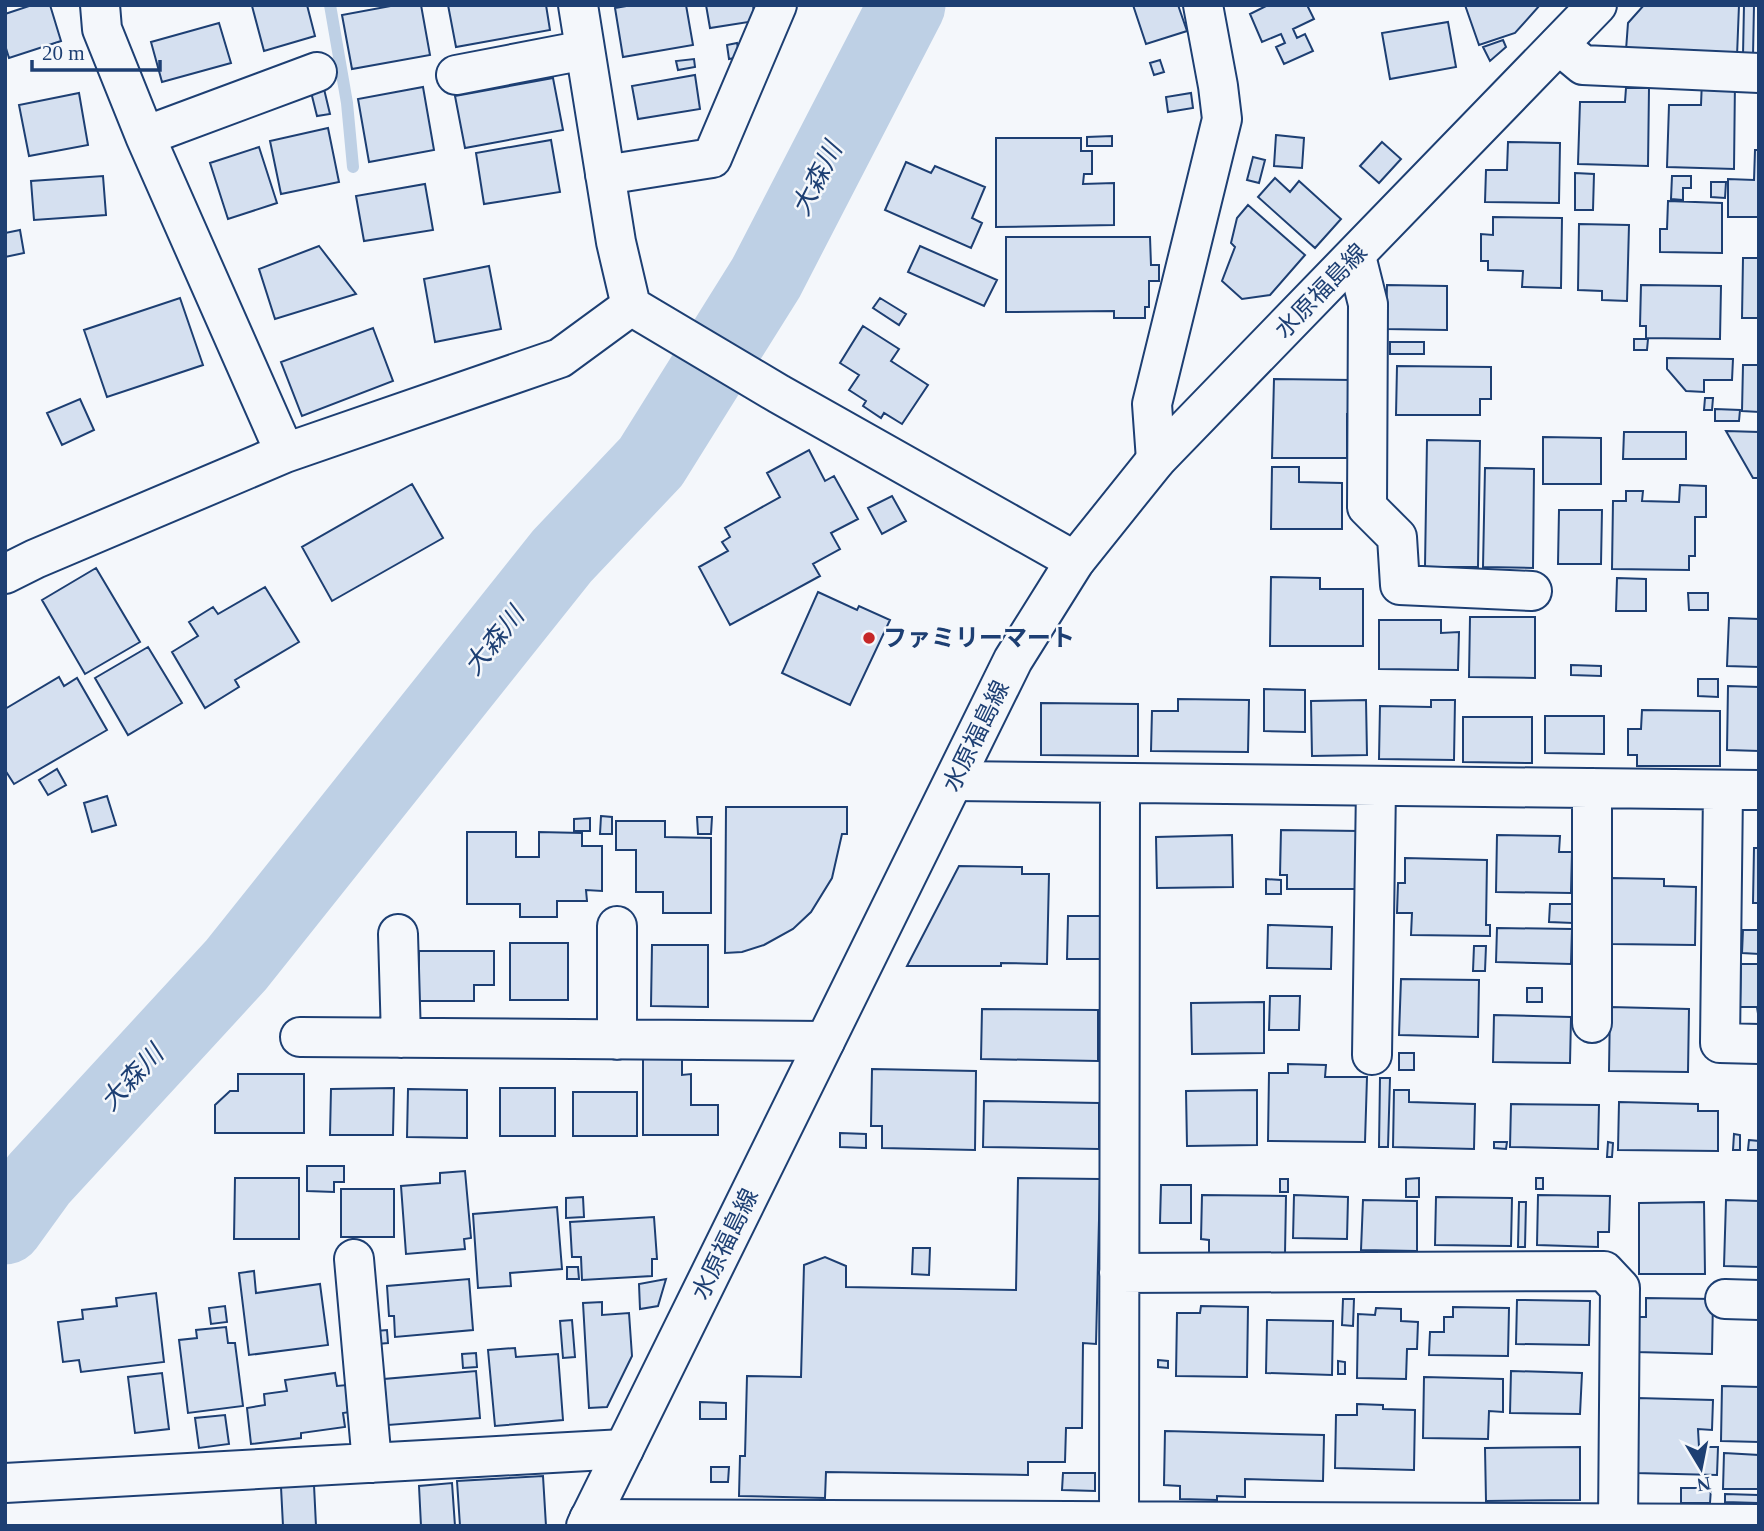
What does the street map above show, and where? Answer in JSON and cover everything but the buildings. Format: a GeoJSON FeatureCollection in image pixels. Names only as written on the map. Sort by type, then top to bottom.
{"type":"FeatureCollection","features":[{"type":"Feature","properties":{"kind":"street"},"geometry":{"type":"LineString","coordinates":[[100,5],[102,29],[145,136],[285,453]]}},
{"type":"Feature","properties":{"kind":"street"},"geometry":{"type":"LineString","coordinates":[[578,5],[616,242],[638,309],[760,382],[1075,561]]}},
{"type":"Feature","properties":{"kind":"street"},"geometry":{"type":"LineString","coordinates":[[605,175],[712,158],[776,5]]}},
{"type":"Feature","properties":{"kind":"street"},"geometry":{"type":"LineString","coordinates":[[1156,460],[1152,404],[1222,119],[1203,5]]}},
{"type":"Feature","properties":{"kind":"street","name":"水原福島線"},"geometry":{"type":"LineString","coordinates":[[588,1522],[1013,660],[1075,561],[1156,460],[1597,5]]}},
{"type":"Feature","properties":{"kind":"street"},"geometry":{"type":"LineString","coordinates":[[1559,45],[1584,65],[1759,73]]}},
{"type":"Feature","properties":{"kind":"street"},"geometry":{"type":"LineString","coordinates":[[456,75],[585,50]]}},
{"type":"Feature","properties":{"kind":"street"},"geometry":{"type":"LineString","coordinates":[[145,136],[317,72]]}},
{"type":"Feature","properties":{"kind":"street"},"geometry":{"type":"LineString","coordinates":[[1356,256],[1368,304],[1367,507],[1397,537],[1400,586],[1532,591]]}},
{"type":"Feature","properties":{"kind":"street"},"geometry":{"type":"LineString","coordinates":[[5,574],[285,453],[560,358],[638,309]]}},
{"type":"Feature","properties":{"kind":"street"},"geometry":{"type":"LineString","coordinates":[[954,781],[1741,790],[1720,1043],[1759,1044]]}},
{"type":"Feature","properties":{"kind":"street"},"geometry":{"type":"LineString","coordinates":[[1119,1524],[1120,783]]}},
{"type":"Feature","properties":{"kind":"street"},"geometry":{"type":"LineString","coordinates":[[1372,1055],[1376,787]]}},
{"type":"Feature","properties":{"kind":"street"},"geometry":{"type":"LineString","coordinates":[[1592,788],[1592,1023]]}},
{"type":"Feature","properties":{"kind":"street"},"geometry":{"type":"LineString","coordinates":[[617,926],[617,1040]]}},
{"type":"Feature","properties":{"kind":"street"},"geometry":{"type":"LineString","coordinates":[[398,934],[401,1038]]}},
{"type":"Feature","properties":{"kind":"street"},"geometry":{"type":"LineString","coordinates":[[300,1037],[825,1041]]}},
{"type":"Feature","properties":{"kind":"street"},"geometry":{"type":"LineString","coordinates":[[354,1259],[372,1463]]}},
{"type":"Feature","properties":{"kind":"street"},"geometry":{"type":"LineString","coordinates":[[1119,1273],[1604,1271],[1620,1288],[1618,1523]]}},
{"type":"Feature","properties":{"kind":"street"},"geometry":{"type":"LineString","coordinates":[[5,1483],[624,1450]]}},
{"type":"Feature","properties":{"kind":"street"},"geometry":{"type":"LineString","coordinates":[[588,1522],[1735,1525]]}},
{"type":"Feature","properties":{"kind":"waterway"},"geometry":{"type":"LineString","coordinates":[[330,5],[347,103],[353,167]]}},
{"type":"Feature","properties":{"kind":"waterway","name":"大森川"},"geometry":{"type":"LineString","coordinates":[[5,1226],[39,1179],[236,965],[562,556],[651,462],[766,278],[907,5]]}},
{"type":"Feature","properties":{"kind":"place","name":"ファミリーマート"},"geometry":{"type":"Point","coordinates":[869,638]}}]}
